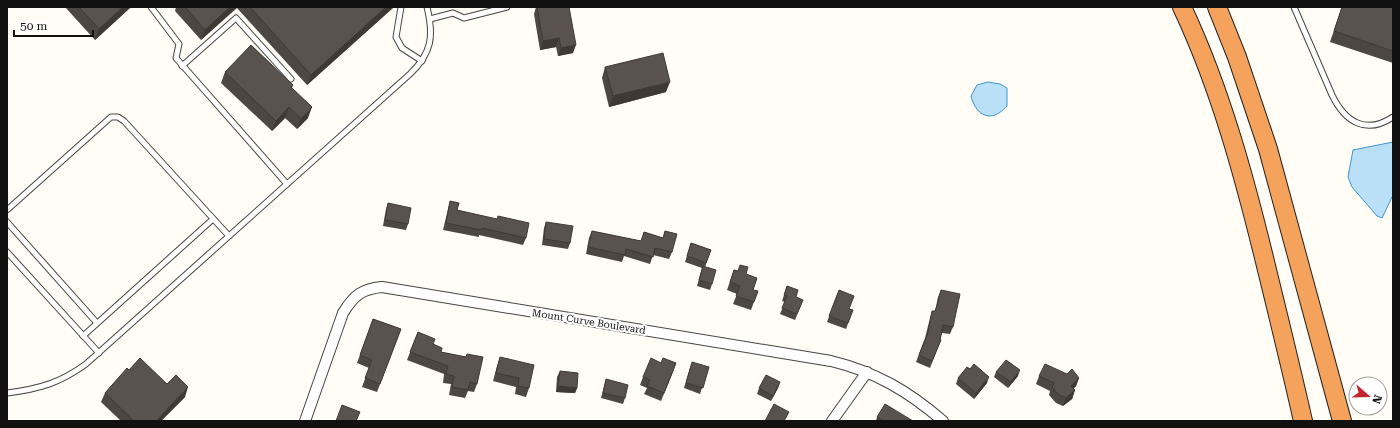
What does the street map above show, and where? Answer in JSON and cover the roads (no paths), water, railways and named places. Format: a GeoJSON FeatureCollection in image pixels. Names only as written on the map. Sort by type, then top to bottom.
{"type":"FeatureCollection","features":[{"type":"Feature","properties":{"kind":"highway"},"geometry":{"type":"LineString","coordinates":[[1182,7],[1222,104],[1243,172],[1303,421]]}},
{"type":"Feature","properties":{"kind":"highway"},"geometry":{"type":"LineString","coordinates":[[1216,7],[1237,58],[1268,149],[1342,421]]}},
{"type":"Feature","properties":{"kind":"street","name":"Mount Curve Boulevard"},"geometry":{"type":"LineString","coordinates":[[305,421],[346,307],[359,293],[370,288],[382,286],[831,361],[867,372],[903,389],[943,421]]}},
{"type":"Feature","properties":{"kind":"street"},"geometry":{"type":"LineString","coordinates":[[832,421],[867,372]]}},
{"type":"Feature","properties":{"kind":"lane"},"geometry":{"type":"LineString","coordinates":[[151,7],[179,44],[176,58],[182,66],[287,184]]}},
{"type":"Feature","properties":{"kind":"lane"},"geometry":{"type":"LineString","coordinates":[[401,7],[396,38],[402,48],[422,61]]}},
{"type":"Feature","properties":{"kind":"lane"},"geometry":{"type":"LineString","coordinates":[[7,393],[44,387],[74,372],[99,353],[410,74],[422,61],[429,47],[431,38],[430,19],[427,7]]}},
{"type":"Feature","properties":{"kind":"lane"},"geometry":{"type":"LineString","coordinates":[[447,7],[448,14]]}},
{"type":"Feature","properties":{"kind":"lane"},"geometry":{"type":"LineString","coordinates":[[430,19],[452,13],[464,18],[507,7]]}},
{"type":"Feature","properties":{"kind":"lane"},"geometry":{"type":"LineString","coordinates":[[1296,8],[1332,95],[1346,116],[1355,123],[1371,125],[1386,122],[1393,117]]}},
{"type":"Feature","properties":{"kind":"lane"},"geometry":{"type":"LineString","coordinates":[[182,66],[236,18],[291,79]]}},
{"type":"Feature","properties":{"kind":"lane"},"geometry":{"type":"LineString","coordinates":[[7,210],[111,117],[118,117],[124,121],[229,236]]}},
{"type":"Feature","properties":{"kind":"lane"},"geometry":{"type":"LineString","coordinates":[[83,336],[213,219]]}},
{"type":"Feature","properties":{"kind":"lane"},"geometry":{"type":"LineString","coordinates":[[7,222],[97,323]]}},
{"type":"Feature","properties":{"kind":"lane"},"geometry":{"type":"LineString","coordinates":[[7,252],[99,353]]}},
{"type":"Feature","properties":{"kind":"water"},"geometry":{"type":"Polygon","coordinates":[[[988,82],[1000,84],[1007,88],[1007,106],[993,116],[986,116],[980,112],[973,103],[971,96],[977,85],[988,82]]]}},
{"type":"Feature","properties":{"kind":"water"},"geometry":{"type":"Polygon","coordinates":[[[1393,142],[1393,195],[1382,218],[1377,216],[1352,187],[1348,177],[1353,150],[1393,142]]]}}]}
